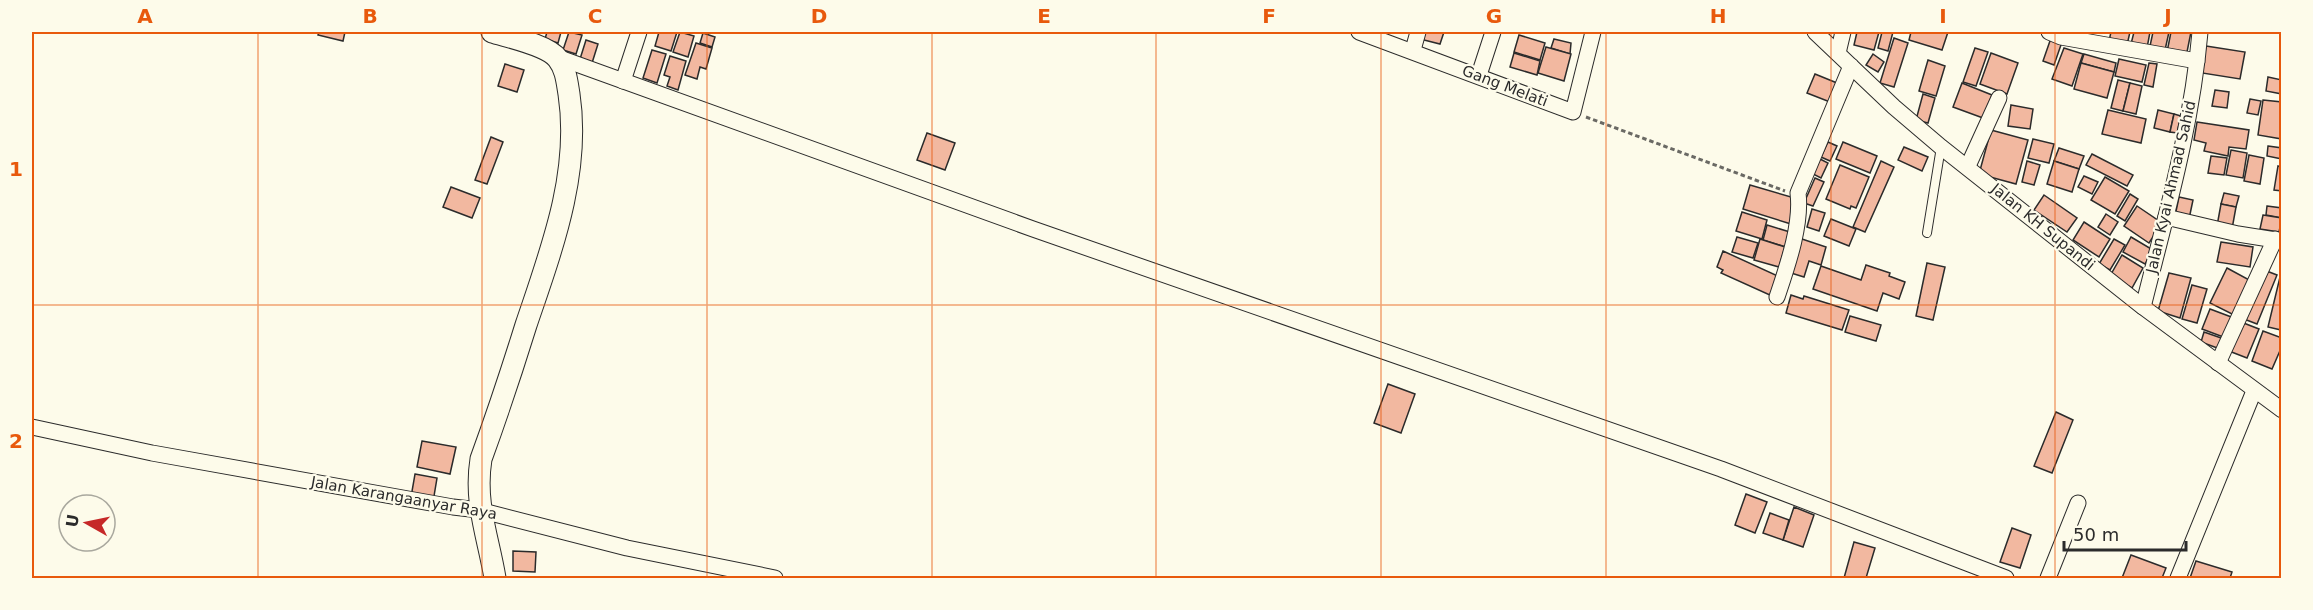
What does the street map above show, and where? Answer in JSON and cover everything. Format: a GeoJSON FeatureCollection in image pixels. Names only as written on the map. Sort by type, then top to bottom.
{"type":"FeatureCollection","features":[{"type":"Feature","properties":{"kind":"main road"},"geometry":{"type":"LineString","coordinates":[[492,32],[541,48],[557,57],[566,77],[572,131],[568,181],[561,214],[481,459],[477,482],[479,510],[488,540],[495,579]]}},
{"type":"Feature","properties":{"kind":"street"},"geometry":{"type":"LineString","coordinates":[[623,81],[639,32]]}},
{"type":"Feature","properties":{"kind":"street","name":"Gang Melati"},"geometry":{"type":"LineString","coordinates":[[1359,32],[1413,50],[1573,112]]}},
{"type":"Feature","properties":{"kind":"street"},"geometry":{"type":"LineString","coordinates":[[1413,50],[1418,32]]}},
{"type":"Feature","properties":{"kind":"street"},"geometry":{"type":"LineString","coordinates":[[1479,75],[1493,32]]}},
{"type":"Feature","properties":{"kind":"street"},"geometry":{"type":"LineString","coordinates":[[1573,112],[1593,32]]}},
{"type":"Feature","properties":{"kind":"street","name":"Jalan KH Supandi"},"geometry":{"type":"LineString","coordinates":[[1815,32],[1894,107],[1941,147],[1968,166],[2143,307],[2282,410]]}},
{"type":"Feature","properties":{"kind":"street"},"geometry":{"type":"LineString","coordinates":[[1838,53],[1843,32]]}},
{"type":"Feature","properties":{"kind":"street"},"geometry":{"type":"LineString","coordinates":[[2049,32],[2061,37],[2197,61]]}},
{"type":"Feature","properties":{"kind":"street","name":"Jalan Kyai Ahmad Sahid"},"geometry":{"type":"LineString","coordinates":[[2143,307],[2184,145],[2200,32]]}},
{"type":"Feature","properties":{"kind":"street"},"geometry":{"type":"LineString","coordinates":[[557,57],[1033,229],[1721,469],[2006,579]]}},
{"type":"Feature","properties":{"kind":"street"},"geometry":{"type":"LineString","coordinates":[[1777,297],[1799,213],[1798,193],[1851,66]]}},
{"type":"Feature","properties":{"kind":"street"},"geometry":{"type":"LineString","coordinates":[[1968,166],[2000,98]]}},
{"type":"Feature","properties":{"kind":"street"},"geometry":{"type":"LineString","coordinates":[[2166,217],[2238,234],[2278,240],[2217,363]]}},
{"type":"Feature","properties":{"kind":"street"},"geometry":{"type":"LineString","coordinates":[[2178,579],[2254,391]]}},
{"type":"Feature","properties":{"kind":"street","name":"Jalan Karangaanyar Raya"},"geometry":{"type":"LineString","coordinates":[[32,427],[152,453],[479,510],[627,548],[775,579]]}},
{"type":"Feature","properties":{"kind":"street"},"geometry":{"type":"LineString","coordinates":[[2048,579],[2078,503]]}},
{"type":"Feature","properties":{"kind":"lane"},"geometry":{"type":"LineString","coordinates":[[1927,233],[1941,147]]}},
{"type":"Feature","properties":{"kind":"path"},"geometry":{"type":"LineString","coordinates":[[1573,112],[1781,190],[1798,193]]}},
{"type":"Feature","properties":{"kind":"building"},"geometry":{"type":"Polygon","coordinates":[[[319,32],[345,32],[343,41],[318,35],[319,32]]]}},
{"type":"Feature","properties":{"kind":"building"},"geometry":{"type":"Polygon","coordinates":[[[547,32],[561,32],[558,43],[545,39],[547,32]]]}},
{"type":"Feature","properties":{"kind":"building"},"geometry":{"type":"Polygon","coordinates":[[[569,32],[582,35],[576,54],[563,50],[569,32]]]}},
{"type":"Feature","properties":{"kind":"building"},"geometry":{"type":"Polygon","coordinates":[[[659,32],[677,32],[671,51],[655,46],[659,32]]]}},
{"type":"Feature","properties":{"kind":"building"},"geometry":{"type":"Polygon","coordinates":[[[680,32],[694,36],[688,57],[673,52],[680,32]]]}},
{"type":"Feature","properties":{"kind":"building"},"geometry":{"type":"Polygon","coordinates":[[[1422,32],[1444,32],[1440,44],[1420,39],[1422,32]]]}},
{"type":"Feature","properties":{"kind":"building"},"geometry":{"type":"Polygon","coordinates":[[[1857,32],[1879,32],[1874,50],[1854,45],[1857,32]]]}},
{"type":"Feature","properties":{"kind":"building"},"geometry":{"type":"Polygon","coordinates":[[[1882,32],[1893,32],[1888,51],[1878,48],[1882,32]]]}},
{"type":"Feature","properties":{"kind":"building"},"geometry":{"type":"Polygon","coordinates":[[[1911,32],[1948,32],[1942,50],[1909,40],[1911,32]]]}},
{"type":"Feature","properties":{"kind":"building"},"geometry":{"type":"Polygon","coordinates":[[[2111,32],[2130,32],[2127,45],[2109,41],[2111,32]]]}},
{"type":"Feature","properties":{"kind":"building"},"geometry":{"type":"Polygon","coordinates":[[[2134,32],[2150,32],[2147,48],[2131,44],[2134,32]]]}},
{"type":"Feature","properties":{"kind":"building"},"geometry":{"type":"Polygon","coordinates":[[[2153,32],[2169,32],[2165,50],[2150,46],[2153,32]]]}},
{"type":"Feature","properties":{"kind":"building"},"geometry":{"type":"Polygon","coordinates":[[[2171,32],[2191,32],[2186,57],[2167,52],[2171,32]]]}},
{"type":"Feature","properties":{"kind":"building"},"geometry":{"type":"Polygon","coordinates":[[[703,33],[715,37],[712,47],[700,43],[703,33]]]}},
{"type":"Feature","properties":{"kind":"building"},"geometry":{"type":"Polygon","coordinates":[[[1519,35],[1545,43],[1540,60],[1514,52],[1519,35]]]}},
{"type":"Feature","properties":{"kind":"building"},"geometry":{"type":"Polygon","coordinates":[[[1894,38],[1908,43],[1894,87],[1880,83],[1894,38]]]}},
{"type":"Feature","properties":{"kind":"building"},"geometry":{"type":"Polygon","coordinates":[[[2051,38],[2062,42],[2054,65],[2043,61],[2051,38]]]}},
{"type":"Feature","properties":{"kind":"building"},"geometry":{"type":"Polygon","coordinates":[[[1554,39],[1571,43],[1570,54],[1551,48],[1554,39]]]}},
{"type":"Feature","properties":{"kind":"building"},"geometry":{"type":"Polygon","coordinates":[[[586,40],[598,44],[592,63],[580,59],[586,40]]]}},
{"type":"Feature","properties":{"kind":"building"},"geometry":{"type":"Polygon","coordinates":[[[696,43],[712,48],[706,69],[700,67],[697,79],[685,75],[696,43]]]}},
{"type":"Feature","properties":{"kind":"building"},"geometry":{"type":"Polygon","coordinates":[[[2206,46],[2245,52],[2240,79],[2202,73],[2206,46]]]}},
{"type":"Feature","properties":{"kind":"building"},"geometry":{"type":"Polygon","coordinates":[[[1546,47],[1571,54],[1564,81],[1538,73],[1546,47]]]}},
{"type":"Feature","properties":{"kind":"building"},"geometry":{"type":"Polygon","coordinates":[[[1975,48],[1988,52],[1976,86],[1963,82],[1975,48]]]}},
{"type":"Feature","properties":{"kind":"building"},"geometry":{"type":"Polygon","coordinates":[[[2064,48],[2083,54],[2072,86],[2052,79],[2064,48]]]}},
{"type":"Feature","properties":{"kind":"building"},"geometry":{"type":"Polygon","coordinates":[[[652,50],[666,54],[657,83],[643,78],[652,50]]]}},
{"type":"Feature","properties":{"kind":"building"},"geometry":{"type":"Polygon","coordinates":[[[1514,53],[1540,61],[1537,75],[1510,67],[1514,53]]]}},
{"type":"Feature","properties":{"kind":"building"},"geometry":{"type":"Polygon","coordinates":[[[1991,53],[2018,63],[2007,94],[1980,84],[1991,53]]]}},
{"type":"Feature","properties":{"kind":"building"},"geometry":{"type":"Polygon","coordinates":[[[1873,54],[1884,62],[1878,72],[1866,65],[1873,54]]]}},
{"type":"Feature","properties":{"kind":"building"},"geometry":{"type":"Polygon","coordinates":[[[2084,54],[2116,63],[2114,72],[2081,63],[2084,54]]]}},
{"type":"Feature","properties":{"kind":"building"},"geometry":{"type":"Polygon","coordinates":[[[670,56],[686,61],[678,90],[667,86],[670,77],[664,75],[670,56]]]}},
{"type":"Feature","properties":{"kind":"building"},"geometry":{"type":"Polygon","coordinates":[[[2119,59],[2146,65],[2142,82],[2115,76],[2119,59]]]}},
{"type":"Feature","properties":{"kind":"building"},"geometry":{"type":"Polygon","coordinates":[[[1928,60],[1945,66],[1936,96],[1919,91],[1928,60]]]}},
{"type":"Feature","properties":{"kind":"building"},"geometry":{"type":"Polygon","coordinates":[[[2081,63],[2114,72],[2107,98],[2074,89],[2081,63]]]}},
{"type":"Feature","properties":{"kind":"building"},"geometry":{"type":"Polygon","coordinates":[[[2149,63],[2157,64],[2153,87],[2144,85],[2149,63]]]}},
{"type":"Feature","properties":{"kind":"building"},"geometry":{"type":"Polygon","coordinates":[[[505,64],[524,70],[517,92],[498,86],[505,64]]]}},
{"type":"Feature","properties":{"kind":"building"},"geometry":{"type":"Polygon","coordinates":[[[1815,74],[1837,83],[1830,102],[1807,93],[1815,74]]]}},
{"type":"Feature","properties":{"kind":"building"},"geometry":{"type":"Polygon","coordinates":[[[2268,77],[2282,80],[2282,94],[2266,91],[2268,77]]]}},
{"type":"Feature","properties":{"kind":"building"},"geometry":{"type":"Polygon","coordinates":[[[2118,80],[2130,83],[2123,111],[2111,108],[2118,80]]]}},
{"type":"Feature","properties":{"kind":"building"},"geometry":{"type":"Polygon","coordinates":[[[1962,83],[1992,95],[1983,118],[1953,107],[1962,83]]]}},
{"type":"Feature","properties":{"kind":"building"},"geometry":{"type":"Polygon","coordinates":[[[2130,83],[2142,86],[2136,114],[2123,111],[2130,83]]]}},
{"type":"Feature","properties":{"kind":"building"},"geometry":{"type":"Polygon","coordinates":[[[2215,90],[2229,92],[2227,108],[2212,106],[2215,90]]]}},
{"type":"Feature","properties":{"kind":"building"},"geometry":{"type":"Polygon","coordinates":[[[1923,94],[1935,98],[1928,123],[1916,120],[1923,94]]]}},
{"type":"Feature","properties":{"kind":"building"},"geometry":{"type":"Polygon","coordinates":[[[2250,99],[2261,101],[2258,115],[2247,113],[2250,99]]]}},
{"type":"Feature","properties":{"kind":"building"},"geometry":{"type":"Polygon","coordinates":[[[2263,100],[2282,102],[2282,139],[2258,135],[2263,100]]]}},
{"type":"Feature","properties":{"kind":"building"},"geometry":{"type":"Polygon","coordinates":[[[2011,105],[2033,109],[2030,129],[2008,126],[2011,105]]]}},
{"type":"Feature","properties":{"kind":"building"},"geometry":{"type":"Polygon","coordinates":[[[2108,110],[2146,119],[2141,143],[2102,134],[2108,110]]]}},
{"type":"Feature","properties":{"kind":"building"},"geometry":{"type":"Polygon","coordinates":[[[2158,110],[2174,114],[2170,132],[2154,128],[2158,110]]]}},
{"type":"Feature","properties":{"kind":"building"},"geometry":{"type":"Polygon","coordinates":[[[2174,114],[2181,116],[2177,133],[2170,132],[2174,114]]]}},
{"type":"Feature","properties":{"kind":"building"},"geometry":{"type":"Polygon","coordinates":[[[2197,122],[2249,130],[2246,149],[2229,147],[2228,156],[2204,151],[2206,143],[2194,140],[2197,122]]]}},
{"type":"Feature","properties":{"kind":"building"},"geometry":{"type":"Polygon","coordinates":[[[1991,130],[2028,140],[2016,184],[1979,174],[1991,130]]]}},
{"type":"Feature","properties":{"kind":"building"},"geometry":{"type":"Polygon","coordinates":[[[927,133],[955,143],[945,170],[917,160],[927,133]]]}},
{"type":"Feature","properties":{"kind":"building"},"geometry":{"type":"Polygon","coordinates":[[[491,137],[503,142],[487,184],[475,180],[491,137]]]}},
{"type":"Feature","properties":{"kind":"building"},"geometry":{"type":"Polygon","coordinates":[[[2033,139],[2054,144],[2049,163],[2028,158],[2033,139]]]}},
{"type":"Feature","properties":{"kind":"building"},"geometry":{"type":"Polygon","coordinates":[[[1828,142],[1837,146],[1830,161],[1821,157],[1828,142]]]}},
{"type":"Feature","properties":{"kind":"building"},"geometry":{"type":"Polygon","coordinates":[[[1843,142],[1877,156],[1870,173],[1836,159],[1843,142]]]}},
{"type":"Feature","properties":{"kind":"building"},"geometry":{"type":"Polygon","coordinates":[[[2268,146],[2282,148],[2282,159],[2267,156],[2268,146]]]}},
{"type":"Feature","properties":{"kind":"building"},"geometry":{"type":"Polygon","coordinates":[[[1904,147],[1928,157],[1922,171],[1898,160],[1904,147]]]}},
{"type":"Feature","properties":{"kind":"building"},"geometry":{"type":"Polygon","coordinates":[[[2059,148],[2084,156],[2079,169],[2054,161],[2059,148]]]}},
{"type":"Feature","properties":{"kind":"building"},"geometry":{"type":"Polygon","coordinates":[[[2231,150],[2247,153],[2243,178],[2226,175],[2231,150]]]}},
{"type":"Feature","properties":{"kind":"building"},"geometry":{"type":"Polygon","coordinates":[[[2092,154],[2133,175],[2127,186],[2086,165],[2092,154]]]}},
{"type":"Feature","properties":{"kind":"building"},"geometry":{"type":"Polygon","coordinates":[[[2249,155],[2264,158],[2260,184],[2244,181],[2249,155]]]}},
{"type":"Feature","properties":{"kind":"building"},"geometry":{"type":"Polygon","coordinates":[[[2211,156],[2227,158],[2224,175],[2208,173],[2211,156]]]}},
{"type":"Feature","properties":{"kind":"building"},"geometry":{"type":"Polygon","coordinates":[[[1820,159],[1828,163],[1821,178],[1813,174],[1820,159]]]}},
{"type":"Feature","properties":{"kind":"building"},"geometry":{"type":"Polygon","coordinates":[[[1881,161],[1894,167],[1865,232],[1853,227],[1881,161]]]}},
{"type":"Feature","properties":{"kind":"building"},"geometry":{"type":"Polygon","coordinates":[[[2027,161],[2040,165],[2034,185],[2022,182],[2027,161]]]}},
{"type":"Feature","properties":{"kind":"building"},"geometry":{"type":"Polygon","coordinates":[[[2054,161],[2079,169],[2072,192],[2047,184],[2054,161]]]}},
{"type":"Feature","properties":{"kind":"building"},"geometry":{"type":"Polygon","coordinates":[[[1840,165],[1869,177],[1856,208],[1851,206],[1850,209],[1826,199],[1840,165]]]}},
{"type":"Feature","properties":{"kind":"building"},"geometry":{"type":"Polygon","coordinates":[[[2278,166],[2282,167],[2282,191],[2274,190],[2278,166]]]}},
{"type":"Feature","properties":{"kind":"building"},"geometry":{"type":"Polygon","coordinates":[[[2084,176],[2098,182],[2092,194],[2078,187],[2084,176]]]}},
{"type":"Feature","properties":{"kind":"building"},"geometry":{"type":"Polygon","coordinates":[[[2105,177],[2129,191],[2115,214],[2091,200],[2105,177]]]}},
{"type":"Feature","properties":{"kind":"building"},"geometry":{"type":"Polygon","coordinates":[[[1815,178],[1824,182],[1813,206],[1804,203],[1815,178]]]}},
{"type":"Feature","properties":{"kind":"building"},"geometry":{"type":"Polygon","coordinates":[[[1750,185],[1798,199],[1791,224],[1743,209],[1750,185]]]}},
{"type":"Feature","properties":{"kind":"building"},"geometry":{"type":"Polygon","coordinates":[[[451,187],[480,198],[472,218],[443,207],[451,187]]]}},
{"type":"Feature","properties":{"kind":"building"},"geometry":{"type":"Polygon","coordinates":[[[2224,193],[2239,196],[2236,207],[2221,204],[2224,193]]]}},
{"type":"Feature","properties":{"kind":"building"},"geometry":{"type":"Polygon","coordinates":[[[2130,194],[2138,199],[2125,221],[2117,216],[2130,194]]]}},
{"type":"Feature","properties":{"kind":"building"},"geometry":{"type":"Polygon","coordinates":[[[2044,195],[2077,218],[2067,232],[2034,210],[2044,195]]]}},
{"type":"Feature","properties":{"kind":"building"},"geometry":{"type":"Polygon","coordinates":[[[2179,197],[2193,200],[2189,219],[2175,216],[2179,197]]]}},
{"type":"Feature","properties":{"kind":"building"},"geometry":{"type":"Polygon","coordinates":[[[2221,204],[2236,207],[2232,229],[2217,226],[2221,204]]]}},
{"type":"Feature","properties":{"kind":"building"},"geometry":{"type":"Polygon","coordinates":[[[2137,206],[2162,223],[2149,243],[2124,226],[2137,206]]]}},
{"type":"Feature","properties":{"kind":"building"},"geometry":{"type":"Polygon","coordinates":[[[2267,206],[2282,208],[2282,218],[2266,215],[2267,206]]]}},
{"type":"Feature","properties":{"kind":"building"},"geometry":{"type":"Polygon","coordinates":[[[1812,209],[1825,213],[1819,231],[1807,227],[1812,209]]]}},
{"type":"Feature","properties":{"kind":"building"},"geometry":{"type":"Polygon","coordinates":[[[1742,212],[1767,220],[1762,239],[1736,231],[1742,212]]]}},
{"type":"Feature","properties":{"kind":"building"},"geometry":{"type":"Polygon","coordinates":[[[2106,214],[2118,222],[2110,235],[2098,227],[2106,214]]]}},
{"type":"Feature","properties":{"kind":"building"},"geometry":{"type":"Polygon","coordinates":[[[2263,215],[2282,218],[2279,232],[2260,229],[2263,215]]]}},
{"type":"Feature","properties":{"kind":"building"},"geometry":{"type":"Polygon","coordinates":[[[1831,219],[1856,229],[1849,246],[1824,236],[1831,219]]]}},
{"type":"Feature","properties":{"kind":"building"},"geometry":{"type":"Polygon","coordinates":[[[2084,222],[2110,239],[2099,257],[2073,240],[2084,222]]]}},
{"type":"Feature","properties":{"kind":"building"},"geometry":{"type":"Polygon","coordinates":[[[1767,225],[1790,232],[1786,247],[1763,240],[1767,225]]]}},
{"type":"Feature","properties":{"kind":"building"},"geometry":{"type":"Polygon","coordinates":[[[1737,237],[1758,243],[1753,258],[1732,252],[1737,237]]]}},
{"type":"Feature","properties":{"kind":"building"},"geometry":{"type":"Polygon","coordinates":[[[2131,237],[2153,250],[2145,264],[2123,252],[2131,237]]]}},
{"type":"Feature","properties":{"kind":"building"},"geometry":{"type":"Polygon","coordinates":[[[1799,238],[1826,247],[1821,265],[1809,261],[1804,277],[1791,273],[1799,238]]]}},
{"type":"Feature","properties":{"kind":"building"},"geometry":{"type":"Polygon","coordinates":[[[1760,239],[1785,247],[1779,267],[1754,260],[1760,239]]]}},
{"type":"Feature","properties":{"kind":"building"},"geometry":{"type":"Polygon","coordinates":[[[2114,239],[2125,245],[2110,270],[2099,264],[2114,239]]]}},
{"type":"Feature","properties":{"kind":"building"},"geometry":{"type":"Polygon","coordinates":[[[2221,242],[2253,247],[2250,267],[2217,262],[2221,242]]]}},
{"type":"Feature","properties":{"kind":"building"},"geometry":{"type":"Polygon","coordinates":[[[1723,251],[1780,277],[1772,296],[1721,273],[1723,270],[1717,267],[1723,251]]]}},
{"type":"Feature","properties":{"kind":"building"},"geometry":{"type":"Polygon","coordinates":[[[2122,255],[2143,268],[2132,288],[2110,276],[2122,255]]]}},
{"type":"Feature","properties":{"kind":"building"},"geometry":{"type":"Polygon","coordinates":[[[1927,263],[1945,267],[1933,320],[1916,316],[1927,263]]]}},
{"type":"Feature","properties":{"kind":"building"},"geometry":{"type":"Polygon","coordinates":[[[1866,265],[1890,273],[1889,276],[1905,282],[1899,299],[1883,293],[1877,311],[1813,289],[1821,266],[1861,280],[1866,265]]]}},
{"type":"Feature","properties":{"kind":"building"},"geometry":{"type":"Polygon","coordinates":[[[2227,268],[2253,282],[2236,316],[2210,303],[2227,268]]]}},
{"type":"Feature","properties":{"kind":"building"},"geometry":{"type":"Polygon","coordinates":[[[2264,270],[2277,275],[2257,324],[2244,319],[2264,270]]]}},
{"type":"Feature","properties":{"kind":"building"},"geometry":{"type":"Polygon","coordinates":[[[2169,273],[2191,278],[2180,318],[2158,311],[2169,273]]]}},
{"type":"Feature","properties":{"kind":"building"},"geometry":{"type":"Polygon","coordinates":[[[2280,277],[2282,277],[2281,330],[2268,327],[2280,277]]]}},
{"type":"Feature","properties":{"kind":"building"},"geometry":{"type":"Polygon","coordinates":[[[2192,285],[2207,289],[2197,323],[2182,319],[2192,285]]]}},
{"type":"Feature","properties":{"kind":"building"},"geometry":{"type":"Polygon","coordinates":[[[1791,295],[1803,299],[1804,296],[1849,310],[1842,330],[1786,313],[1791,295]]]}},
{"type":"Feature","properties":{"kind":"building"},"geometry":{"type":"Polygon","coordinates":[[[2210,309],[2234,318],[2226,338],[2202,329],[2210,309]]]}},
{"type":"Feature","properties":{"kind":"building"},"geometry":{"type":"Polygon","coordinates":[[[1850,316],[1881,325],[1876,341],[1845,332],[1850,316]]]}},
{"type":"Feature","properties":{"kind":"building"},"geometry":{"type":"Polygon","coordinates":[[[2241,322],[2259,329],[2247,358],[2229,351],[2241,322]]]}},
{"type":"Feature","properties":{"kind":"building"},"geometry":{"type":"Polygon","coordinates":[[[2263,331],[2282,338],[2282,346],[2272,369],[2252,361],[2263,331]]]}},
{"type":"Feature","properties":{"kind":"building"},"geometry":{"type":"Polygon","coordinates":[[[2204,332],[2224,339],[2220,349],[2201,342],[2204,332]]]}},
{"type":"Feature","properties":{"kind":"building"},"geometry":{"type":"Polygon","coordinates":[[[1388,384],[1415,394],[1401,433],[1374,423],[1388,384]]]}},
{"type":"Feature","properties":{"kind":"building"},"geometry":{"type":"Polygon","coordinates":[[[2056,412],[2073,420],[2052,473],[2034,466],[2056,412]]]}},
{"type":"Feature","properties":{"kind":"building"},"geometry":{"type":"Polygon","coordinates":[[[422,441],[456,447],[450,474],[417,467],[422,441]]]}},
{"type":"Feature","properties":{"kind":"building"},"geometry":{"type":"Polygon","coordinates":[[[415,474],[437,478],[433,502],[411,497],[415,474]]]}},
{"type":"Feature","properties":{"kind":"building"},"geometry":{"type":"Polygon","coordinates":[[[1746,494],[1767,502],[1755,533],[1735,525],[1746,494]]]}},
{"type":"Feature","properties":{"kind":"building"},"geometry":{"type":"Polygon","coordinates":[[[1794,507],[1814,515],[1803,547],[1783,540],[1794,507]]]}},
{"type":"Feature","properties":{"kind":"building"},"geometry":{"type":"Polygon","coordinates":[[[1770,513],[1789,520],[1783,540],[1763,533],[1770,513]]]}},
{"type":"Feature","properties":{"kind":"building"},"geometry":{"type":"Polygon","coordinates":[[[2012,528],[2031,535],[2020,568],[2000,562],[2012,528]]]}},
{"type":"Feature","properties":{"kind":"building"},"geometry":{"type":"Polygon","coordinates":[[[1854,542],[1875,548],[1866,578],[1844,578],[1854,542]]]}},
{"type":"Feature","properties":{"kind":"building"},"geometry":{"type":"Polygon","coordinates":[[[513,551],[536,552],[535,572],[513,571],[513,551]]]}},
{"type":"Feature","properties":{"kind":"building"},"geometry":{"type":"Polygon","coordinates":[[[2131,555],[2166,568],[2162,578],[2122,578],[2131,555]]]}},
{"type":"Feature","properties":{"kind":"building"},"geometry":{"type":"Polygon","coordinates":[[[2196,561],[2232,572],[2230,578],[2190,578],[2196,561]]]}}]}
